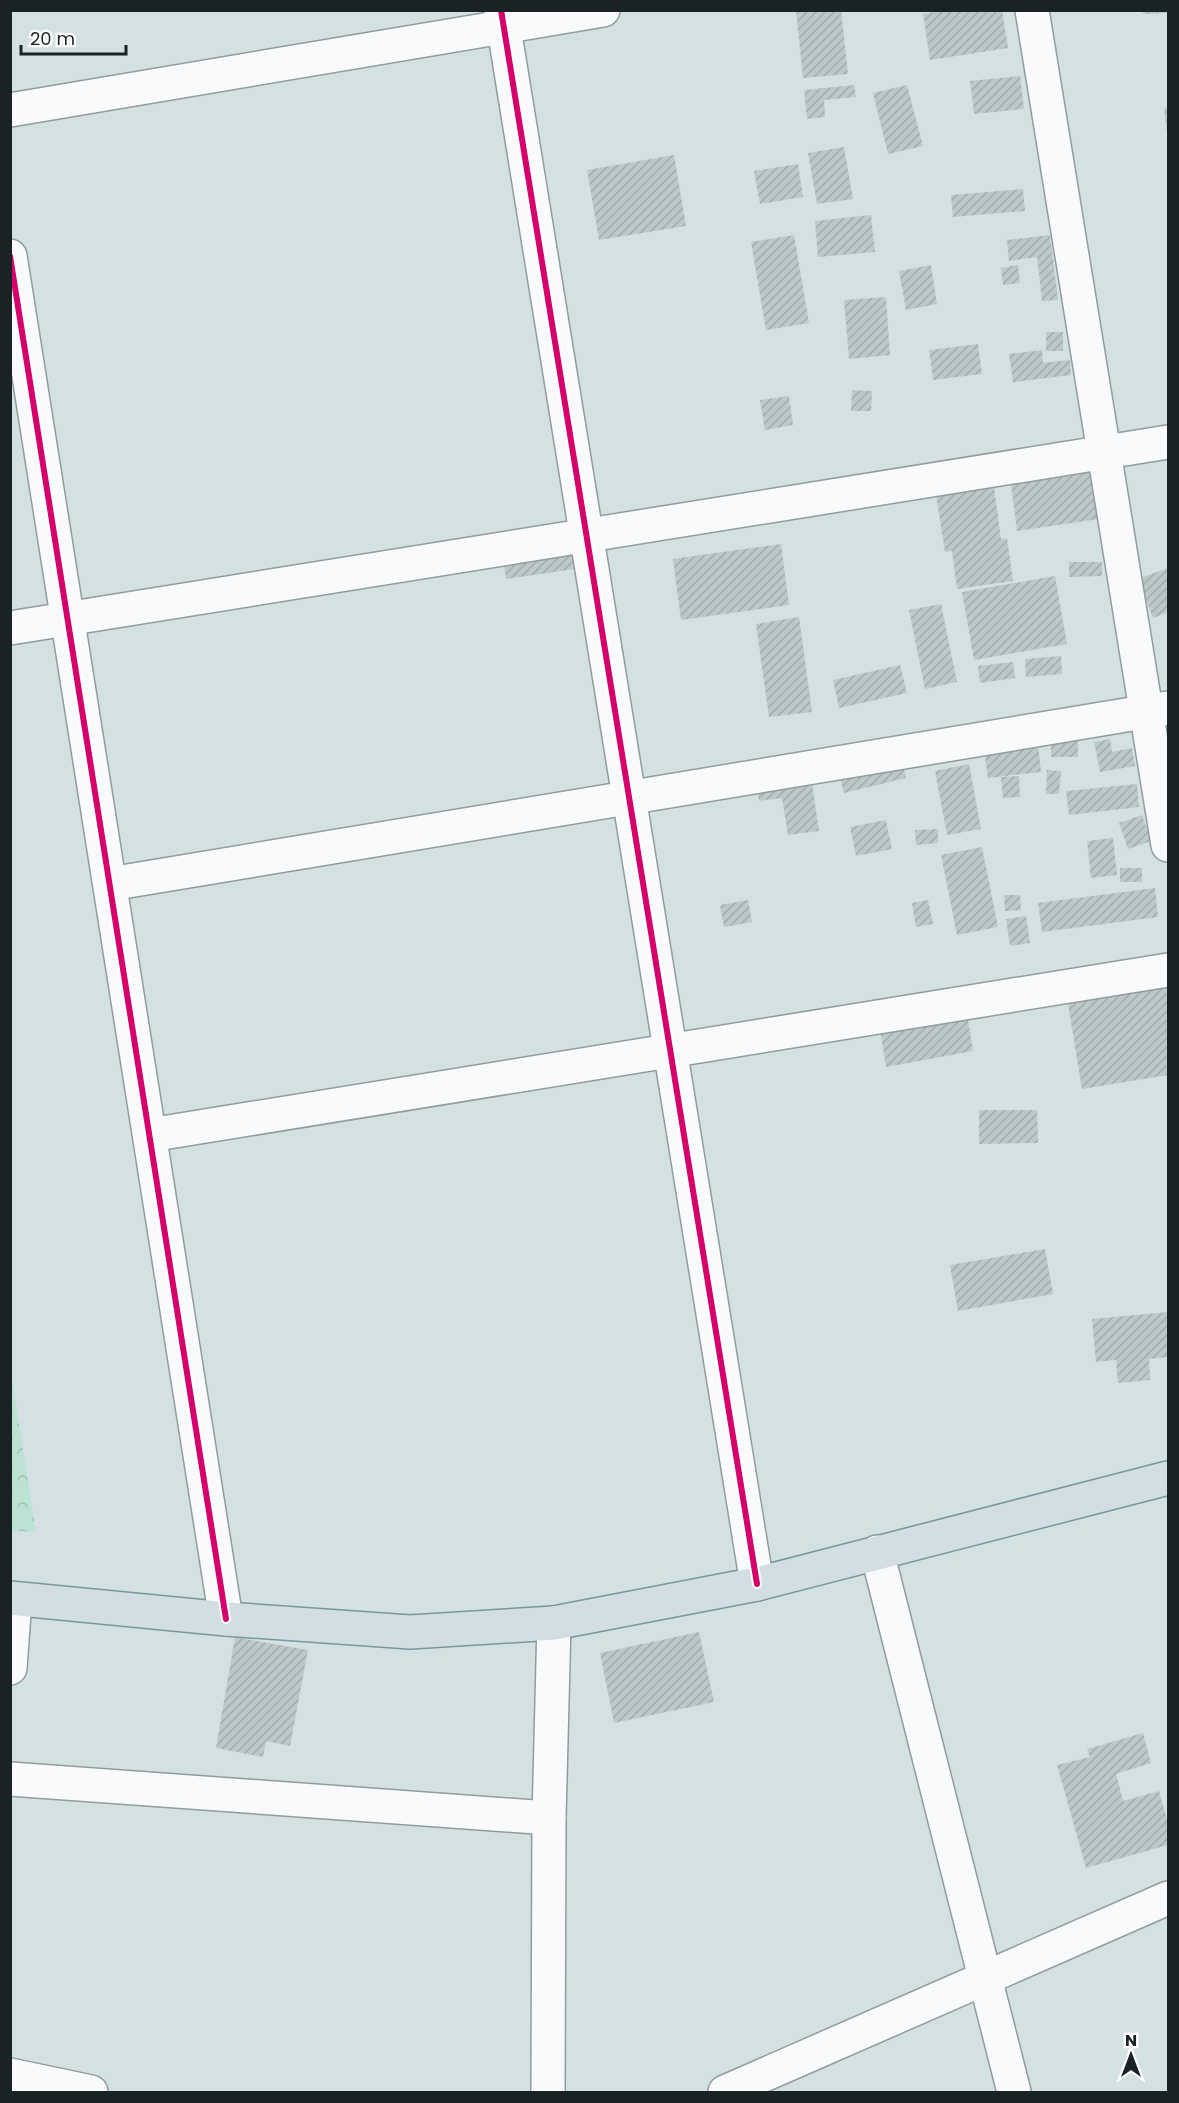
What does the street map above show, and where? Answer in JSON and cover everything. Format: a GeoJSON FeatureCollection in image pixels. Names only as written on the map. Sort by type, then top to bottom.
{"type":"FeatureCollection","features":[{"type":"Feature","properties":{"kind":"main road"},"geometry":{"type":"LineString","coordinates":[[13,1598],[226,1619],[410,1632],[554,1623],[757,1584],[1168,1478]]}},
{"type":"Feature","properties":{"kind":"street"},"geometry":{"type":"LineString","coordinates":[[10,110],[502,19],[603,10]]}},
{"type":"Feature","properties":{"kind":"street"},"geometry":{"type":"LineString","coordinates":[[1032,10],[1104,452],[1158,710],[1168,845]]}},
{"type":"Feature","properties":{"kind":"street"},"geometry":{"type":"LineString","coordinates":[[502,19],[757,1584]]}},
{"type":"Feature","properties":{"kind":"street"},"geometry":{"type":"LineString","coordinates":[[10,256],[226,1619]]}},
{"type":"Feature","properties":{"kind":"street"},"geometry":{"type":"LineString","coordinates":[[10,628],[1168,442]]}},
{"type":"Feature","properties":{"kind":"street"},"geometry":{"type":"LineString","coordinates":[[110,884],[1158,710]]}},
{"type":"Feature","properties":{"kind":"street"},"geometry":{"type":"LineString","coordinates":[[150,1135],[1168,970]]}},
{"type":"Feature","properties":{"kind":"street"},"geometry":{"type":"LineString","coordinates":[[877,1552],[1014,2092]]}},
{"type":"Feature","properties":{"kind":"street"},"geometry":{"type":"LineString","coordinates":[[10,1668],[13,1598]]}},
{"type":"Feature","properties":{"kind":"street"},"geometry":{"type":"LineString","coordinates":[[548,2092],[549,1818],[554,1623]]}},
{"type":"Feature","properties":{"kind":"street"},"geometry":{"type":"LineString","coordinates":[[10,1779],[549,1818]]}},
{"type":"Feature","properties":{"kind":"street"},"geometry":{"type":"LineString","coordinates":[[725,2092],[1168,1898]]}},
{"type":"Feature","properties":{"kind":"street"},"geometry":{"type":"LineString","coordinates":[[10,2075],[91,2092]]}},
{"type":"Feature","properties":{"kind":"green space"},"geometry":{"type":"Polygon","coordinates":[[[11,1374],[36,1532],[11,1531],[11,1374]]]}},
{"type":"Feature","properties":{"kind":"building"},"geometry":{"type":"Polygon","coordinates":[[[796,10],[841,10],[848,74],[803,78],[796,10]]]}},
{"type":"Feature","properties":{"kind":"building"},"geometry":{"type":"Polygon","coordinates":[[[946,10],[1002,10],[1008,48],[930,60],[923,14],[946,10]]]}},
{"type":"Feature","properties":{"kind":"building"},"geometry":{"type":"Polygon","coordinates":[[[1143,10],[1166,10],[1166,13],[1143,14],[1143,10]]]}},
{"type":"Feature","properties":{"kind":"building"},"geometry":{"type":"Polygon","coordinates":[[[1020,76],[1024,109],[974,114],[970,81],[1020,76]]]}},
{"type":"Feature","properties":{"kind":"building"},"geometry":{"type":"Polygon","coordinates":[[[854,85],[856,97],[824,100],[825,117],[807,119],[804,90],[854,85]]]}},
{"type":"Feature","properties":{"kind":"building"},"geometry":{"type":"Polygon","coordinates":[[[907,85],[923,146],[888,154],[873,93],[907,85]]]}},
{"type":"Feature","properties":{"kind":"building"},"geometry":{"type":"Polygon","coordinates":[[[1164,108],[1168,108],[1168,132],[1167,132],[1164,108]]]}},
{"type":"Feature","properties":{"kind":"building"},"geometry":{"type":"Polygon","coordinates":[[[844,147],[853,199],[817,204],[808,153],[844,147]]]}},
{"type":"Feature","properties":{"kind":"building"},"geometry":{"type":"Polygon","coordinates":[[[674,155],[686,226],[599,240],[587,170],[674,155]]]}},
{"type":"Feature","properties":{"kind":"building"},"geometry":{"type":"Polygon","coordinates":[[[798,164],[803,197],[760,204],[754,171],[798,164]]]}},
{"type":"Feature","properties":{"kind":"building"},"geometry":{"type":"Polygon","coordinates":[[[1023,189],[1025,211],[953,217],[951,195],[1023,189]]]}},
{"type":"Feature","properties":{"kind":"building"},"geometry":{"type":"Polygon","coordinates":[[[871,215],[875,252],[818,257],[815,221],[871,215]]]}},
{"type":"Feature","properties":{"kind":"building"},"geometry":{"type":"Polygon","coordinates":[[[794,235],[809,323],[766,330],[751,242],[794,235]]]}},
{"type":"Feature","properties":{"kind":"building"},"geometry":{"type":"Polygon","coordinates":[[[1050,235],[1058,300],[1042,301],[1037,257],[1009,261],[1007,240],[1050,235]]]}},
{"type":"Feature","properties":{"kind":"building"},"geometry":{"type":"Polygon","coordinates":[[[931,265],[937,304],[906,310],[899,271],[931,265]]]}},
{"type":"Feature","properties":{"kind":"building"},"geometry":{"type":"Polygon","coordinates":[[[1018,265],[1020,283],[1003,285],[1001,268],[1018,265]]]}},
{"type":"Feature","properties":{"kind":"building"},"geometry":{"type":"Polygon","coordinates":[[[886,297],[890,355],[849,359],[844,300],[886,297]]]}},
{"type":"Feature","properties":{"kind":"building"},"geometry":{"type":"Polygon","coordinates":[[[1046,332],[1063,332],[1063,351],[1046,351],[1046,332]]]}},
{"type":"Feature","properties":{"kind":"building"},"geometry":{"type":"Polygon","coordinates":[[[978,344],[982,374],[933,380],[929,350],[978,344]]]}},
{"type":"Feature","properties":{"kind":"building"},"geometry":{"type":"Polygon","coordinates":[[[1042,350],[1043,363],[1070,360],[1071,375],[1013,382],[1009,354],[1042,350]]]}},
{"type":"Feature","properties":{"kind":"building"},"geometry":{"type":"Polygon","coordinates":[[[852,390],[872,391],[871,411],[851,411],[852,390]]]}},
{"type":"Feature","properties":{"kind":"building"},"geometry":{"type":"Polygon","coordinates":[[[789,396],[793,425],[765,430],[760,400],[789,396]]]}},
{"type":"Feature","properties":{"kind":"building"},"geometry":{"type":"Polygon","coordinates":[[[1091,466],[1099,519],[1017,531],[1010,477],[1091,466]]]}},
{"type":"Feature","properties":{"kind":"building"},"geometry":{"type":"Polygon","coordinates":[[[992,473],[1001,539],[1007,538],[1013,581],[957,589],[952,551],[945,552],[934,482],[992,473]]]}},
{"type":"Feature","properties":{"kind":"building"},"geometry":{"type":"Polygon","coordinates":[[[569,531],[574,569],[506,579],[501,541],[569,531]]]}},
{"type":"Feature","properties":{"kind":"building"},"geometry":{"type":"Polygon","coordinates":[[[781,544],[789,605],[681,620],[673,559],[781,544]]]}},
{"type":"Feature","properties":{"kind":"building"},"geometry":{"type":"Polygon","coordinates":[[[1069,562],[1102,562],[1102,576],[1069,577],[1069,562]]]}},
{"type":"Feature","properties":{"kind":"building"},"geometry":{"type":"Polygon","coordinates":[[[1168,568],[1168,612],[1153,618],[1138,579],[1168,568]]]}},
{"type":"Feature","properties":{"kind":"building"},"geometry":{"type":"Polygon","coordinates":[[[1055,576],[1067,644],[974,660],[962,592],[1055,576]]]}},
{"type":"Feature","properties":{"kind":"building"},"geometry":{"type":"Polygon","coordinates":[[[941,604],[957,682],[925,689],[909,610],[941,604]]]}},
{"type":"Feature","properties":{"kind":"building"},"geometry":{"type":"Polygon","coordinates":[[[799,617],[812,712],[769,717],[756,624],[799,617]]]}},
{"type":"Feature","properties":{"kind":"building"},"geometry":{"type":"Polygon","coordinates":[[[1061,656],[1062,674],[1026,677],[1025,659],[1061,656]]]}},
{"type":"Feature","properties":{"kind":"building"},"geometry":{"type":"Polygon","coordinates":[[[1013,662],[1015,678],[980,683],[978,666],[1013,662]]]}},
{"type":"Feature","properties":{"kind":"building"},"geometry":{"type":"Polygon","coordinates":[[[900,665],[907,693],[839,708],[833,680],[900,665]]]}},
{"type":"Feature","properties":{"kind":"building"},"geometry":{"type":"Polygon","coordinates":[[[1037,735],[1041,772],[988,778],[983,742],[1037,735]]]}},
{"type":"Feature","properties":{"kind":"building"},"geometry":{"type":"Polygon","coordinates":[[[1078,736],[1078,757],[1051,757],[1051,737],[1078,736]]]}},
{"type":"Feature","properties":{"kind":"building"},"geometry":{"type":"Polygon","coordinates":[[[1110,739],[1112,752],[1132,748],[1135,766],[1100,772],[1094,742],[1110,739]]]}},
{"type":"Feature","properties":{"kind":"building"},"geometry":{"type":"Polygon","coordinates":[[[899,748],[906,778],[844,793],[836,763],[899,748]]]}},
{"type":"Feature","properties":{"kind":"building"},"geometry":{"type":"Polygon","coordinates":[[[969,764],[981,829],[947,835],[935,771],[969,764]]]}},
{"type":"Feature","properties":{"kind":"building"},"geometry":{"type":"Polygon","coordinates":[[[810,770],[819,831],[788,835],[782,798],[759,801],[756,778],[810,770]]]}},
{"type":"Feature","properties":{"kind":"building"},"geometry":{"type":"Polygon","coordinates":[[[1047,770],[1061,771],[1059,794],[1046,794],[1047,770]]]}},
{"type":"Feature","properties":{"kind":"building"},"geometry":{"type":"Polygon","coordinates":[[[1019,776],[1020,797],[1003,798],[1001,777],[1019,776]]]}},
{"type":"Feature","properties":{"kind":"building"},"geometry":{"type":"Polygon","coordinates":[[[1137,784],[1139,807],[1069,815],[1066,791],[1137,784]]]}},
{"type":"Feature","properties":{"kind":"building"},"geometry":{"type":"Polygon","coordinates":[[[1142,815],[1151,841],[1128,849],[1119,823],[1142,815]]]}},
{"type":"Feature","properties":{"kind":"building"},"geometry":{"type":"Polygon","coordinates":[[[886,820],[892,849],[856,856],[850,827],[886,820]]]}},
{"type":"Feature","properties":{"kind":"building"},"geometry":{"type":"Polygon","coordinates":[[[938,829],[938,843],[916,845],[915,830],[938,829]]]}},
{"type":"Feature","properties":{"kind":"building"},"geometry":{"type":"Polygon","coordinates":[[[1113,838],[1117,875],[1091,878],[1087,841],[1113,838]]]}},
{"type":"Feature","properties":{"kind":"building"},"geometry":{"type":"Polygon","coordinates":[[[982,847],[998,927],[957,935],[941,855],[982,847]]]}},
{"type":"Feature","properties":{"kind":"building"},"geometry":{"type":"Polygon","coordinates":[[[1120,868],[1142,868],[1142,882],[1120,882],[1120,868]]]}},
{"type":"Feature","properties":{"kind":"building"},"geometry":{"type":"Polygon","coordinates":[[[1155,888],[1158,917],[1042,932],[1038,903],[1155,888]]]}},
{"type":"Feature","properties":{"kind":"building"},"geometry":{"type":"Polygon","coordinates":[[[1004,895],[1020,895],[1021,910],[1005,911],[1004,895]]]}},
{"type":"Feature","properties":{"kind":"building"},"geometry":{"type":"Polygon","coordinates":[[[748,900],[752,922],[724,927],[720,905],[748,900]]]}},
{"type":"Feature","properties":{"kind":"building"},"geometry":{"type":"Polygon","coordinates":[[[928,900],[933,924],[916,927],[912,903],[928,900]]]}},
{"type":"Feature","properties":{"kind":"building"},"geometry":{"type":"Polygon","coordinates":[[[1026,916],[1030,943],[1010,946],[1006,919],[1026,916]]]}},
{"type":"Feature","properties":{"kind":"building"},"geometry":{"type":"Polygon","coordinates":[[[1168,981],[1168,1075],[1082,1089],[1067,998],[1168,981]]]}},
{"type":"Feature","properties":{"kind":"building"},"geometry":{"type":"Polygon","coordinates":[[[966,1008],[973,1051],[886,1067],[879,1022],[966,1008]]]}},
{"type":"Feature","properties":{"kind":"building"},"geometry":{"type":"Polygon","coordinates":[[[979,1110],[1037,1110],[1038,1143],[979,1144],[979,1110]]]}},
{"type":"Feature","properties":{"kind":"building"},"geometry":{"type":"Polygon","coordinates":[[[1045,1249],[1053,1294],[958,1311],[950,1265],[1045,1249]]]}},
{"type":"Feature","properties":{"kind":"building"},"geometry":{"type":"Polygon","coordinates":[[[1168,1312],[1168,1357],[1149,1359],[1150,1380],[1118,1383],[1116,1360],[1096,1362],[1092,1319],[1168,1312]]]}},
{"type":"Feature","properties":{"kind":"building"},"geometry":{"type":"Polygon","coordinates":[[[699,1632],[714,1702],[614,1723],[600,1653],[699,1632]]]}},
{"type":"Feature","properties":{"kind":"building"},"geometry":{"type":"Polygon","coordinates":[[[235,1637],[308,1650],[290,1746],[266,1741],[263,1757],[216,1748],[235,1637]]]}},
{"type":"Feature","properties":{"kind":"building"},"geometry":{"type":"Polygon","coordinates":[[[1143,1733],[1151,1763],[1116,1774],[1123,1801],[1159,1791],[1168,1823],[1168,1845],[1086,1868],[1057,1765],[1090,1757],[1087,1749],[1143,1733]]]}},
{"type":"Feature","properties":{"kind":"cycle path"},"geometry":{"type":"LineString","coordinates":[[501,10],[757,1584]]}},
{"type":"Feature","properties":{"kind":"cycle path"},"geometry":{"type":"LineString","coordinates":[[10,256],[226,1619]]}}]}
